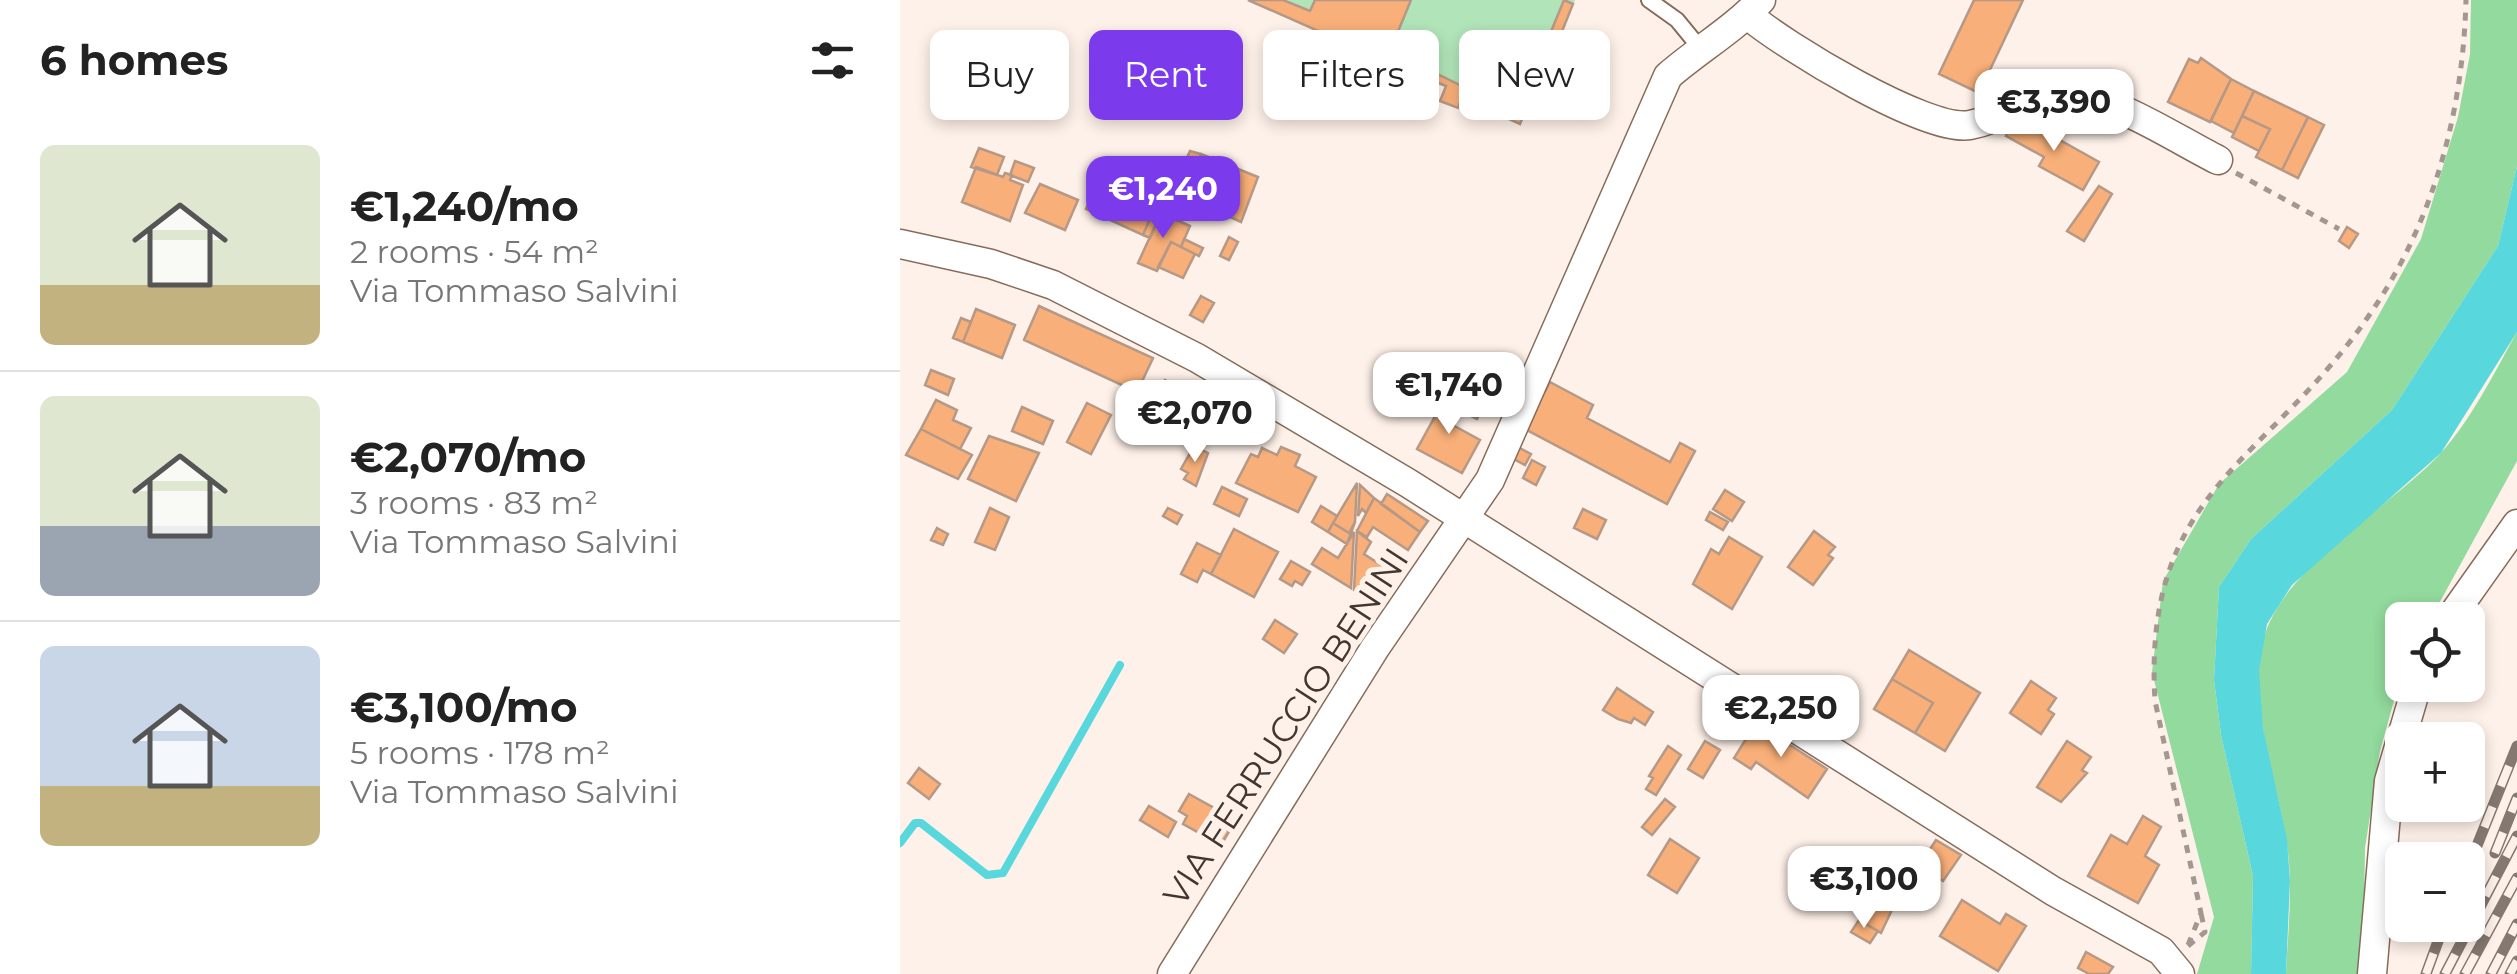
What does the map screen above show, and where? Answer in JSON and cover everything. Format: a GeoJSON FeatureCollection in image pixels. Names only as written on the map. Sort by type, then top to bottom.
{"type":"FeatureCollection","features":[{"type":"Feature","properties":{"kind":"street","name":"VIA FERRUCCIO BENINI"},"geometry":{"type":"LineString","coordinates":[[1172,974],[1375,648],[1490,480],[1668,76],[1700,48],[1735,28],[1754,7]]}},
{"type":"Feature","properties":{"kind":"street"},"geometry":{"type":"LineString","coordinates":[[1754,7],[1811,56],[1933,122],[1968,126],[2031,98],[2076,96],[2112,108],[2218,160]]}},
{"type":"Feature","properties":{"kind":"street"},"geometry":{"type":"LineString","coordinates":[[900,244],[991,264],[1108,310],[1392,474],[2180,961]]}},
{"type":"Feature","properties":{"kind":"street"},"geometry":{"type":"LineString","coordinates":[[2462,602],[2517,524]]}},
{"type":"Feature","properties":{"kind":"street"},"geometry":{"type":"LineString","coordinates":[[2372,974],[2389,782],[2411,702]]}},
{"type":"Feature","properties":{"kind":"lane"},"geometry":{"type":"LineString","coordinates":[[1648,0],[1677,20],[1700,48]]}},
{"type":"Feature","properties":{"kind":"path"},"geometry":{"type":"LineString","coordinates":[[2180,961],[2205,932],[2154,701],[2153,630],[2167,570],[2180,539],[2218,482],[2332,364],[2394,276],[2426,210],[2446,148],[2460,84],[2466,0]]}},
{"type":"Feature","properties":{"kind":"path"},"geometry":{"type":"LineString","coordinates":[[2218,160],[2248,182],[2339,229]]}},
{"type":"Feature","properties":{"kind":"path"},"geometry":{"type":"LineString","coordinates":[[2193,933],[2201,914]]}},
{"type":"Feature","properties":{"kind":"green space"},"geometry":{"type":"Polygon","coordinates":[[[1248,0],[1575,0],[1562,30],[1459,30],[1458,108],[1440,101],[1446,86],[1439,83],[1439,30],[1317,30],[1248,0]]]}},
{"type":"Feature","properties":{"kind":"green space"},"geometry":{"type":"Polygon","coordinates":[[[2471,0],[2517,0],[2517,166],[2498,246],[2392,410],[2251,539],[2219,587],[2214,680],[2221,735],[2253,876],[2251,974],[2197,974],[2214,917],[2152,672],[2163,581],[2219,484],[2347,372],[2421,239],[2458,117],[2470,54],[2471,0]]]}},
{"type":"Feature","properties":{"kind":"green space"},"geometry":{"type":"Polygon","coordinates":[[[2517,332],[2517,461],[2440,602],[2385,602],[2385,702],[2394,702],[2385,722],[2365,848],[2363,974],[2286,974],[2290,872],[2259,698],[2261,651],[2270,622],[2308,569],[2418,476],[2452,440],[2517,332]]]}},
{"type":"Feature","properties":{"kind":"water"},"geometry":{"type":"Polygon","coordinates":[[[2517,166],[2517,332],[2441,453],[2292,585],[2267,624],[2259,671],[2263,728],[2287,839],[2290,881],[2286,974],[2251,974],[2253,876],[2221,735],[2214,680],[2219,587],[2251,539],[2392,410],[2498,246],[2517,166]]]}},
{"type":"Feature","properties":{"kind":"building"},"geometry":{"type":"Polygon","coordinates":[[[1248,0],[1283,0],[1310,11],[1315,0],[1411,0],[1399,30],[1316,30],[1248,0]]]}},
{"type":"Feature","properties":{"kind":"building"},"geometry":{"type":"Polygon","coordinates":[[[1564,0],[1573,4],[1563,30],[1552,30],[1564,0]]]}},
{"type":"Feature","properties":{"kind":"building"},"geometry":{"type":"Polygon","coordinates":[[[1974,0],[2023,0],[1979,93],[1939,74],[1974,0]]]}},
{"type":"Feature","properties":{"kind":"building"},"geometry":{"type":"Polygon","coordinates":[[[2201,58],[2231,79],[2210,122],[2168,102],[2189,59],[2198,63],[2201,58]]]}},
{"type":"Feature","properties":{"kind":"building"},"geometry":{"type":"Polygon","coordinates":[[[1439,75],[1459,85],[1458,108],[1440,101],[1446,86],[1439,83],[1439,75]]]}},
{"type":"Feature","properties":{"kind":"building"},"geometry":{"type":"Polygon","coordinates":[[[2231,79],[2254,91],[2234,133],[2211,121],[2231,79]]]}},
{"type":"Feature","properties":{"kind":"building"},"geometry":{"type":"Polygon","coordinates":[[[2254,91],[2308,117],[2282,170],[2256,157],[2270,129],[2242,116],[2254,91]]]}},
{"type":"Feature","properties":{"kind":"building"},"geometry":{"type":"Polygon","coordinates":[[[2083,104],[2101,110],[2095,128],[2077,122],[2083,104]]]}},
{"type":"Feature","properties":{"kind":"building"},"geometry":{"type":"Polygon","coordinates":[[[2017,116],[2099,162],[2083,190],[2039,166],[2044,157],[2006,136],[2017,116]]]}},
{"type":"Feature","properties":{"kind":"building"},"geometry":{"type":"Polygon","coordinates":[[[2242,116],[2270,129],[2259,151],[2232,137],[2242,116]]]}},
{"type":"Feature","properties":{"kind":"building"},"geometry":{"type":"Polygon","coordinates":[[[2308,117],[2324,125],[2298,178],[2282,170],[2308,117]]]}},
{"type":"Feature","properties":{"kind":"building"},"geometry":{"type":"Polygon","coordinates":[[[979,148],[1004,157],[997,175],[971,167],[979,148]]]}},
{"type":"Feature","properties":{"kind":"building"},"geometry":{"type":"Polygon","coordinates":[[[1190,151],[1201,154],[1194,173],[1182,168],[1190,151]]]}},
{"type":"Feature","properties":{"kind":"building"},"geometry":{"type":"Polygon","coordinates":[[[1201,154],[1258,177],[1241,222],[1185,196],[1201,154]]]}},
{"type":"Feature","properties":{"kind":"building"},"geometry":{"type":"Polygon","coordinates":[[[1015,161],[1034,168],[1028,182],[1010,175],[1015,161]]]}},
{"type":"Feature","properties":{"kind":"building"},"geometry":{"type":"Polygon","coordinates":[[[976,167],[1003,177],[1005,173],[1012,175],[1010,180],[1023,185],[1010,221],[962,202],[976,167]]]}},
{"type":"Feature","properties":{"kind":"building"},"geometry":{"type":"Polygon","coordinates":[[[1107,175],[1120,180],[1115,192],[1103,187],[1107,175]]]}},
{"type":"Feature","properties":{"kind":"building"},"geometry":{"type":"Polygon","coordinates":[[[1040,184],[1078,200],[1065,230],[1025,213],[1040,184]]]}},
{"type":"Feature","properties":{"kind":"building"},"geometry":{"type":"Polygon","coordinates":[[[1098,184],[1154,209],[1143,235],[1086,209],[1098,184]]]}},
{"type":"Feature","properties":{"kind":"building"},"geometry":{"type":"Polygon","coordinates":[[[2099,186],[2112,194],[2084,241],[2067,231],[2099,186]]]}},
{"type":"Feature","properties":{"kind":"building"},"geometry":{"type":"Polygon","coordinates":[[[1154,209],[1161,213],[1150,238],[1143,235],[1154,209]]]}},
{"type":"Feature","properties":{"kind":"building"},"geometry":{"type":"Polygon","coordinates":[[[1161,213],[1190,226],[1181,247],[1171,242],[1157,271],[1138,263],[1161,213]]]}},
{"type":"Feature","properties":{"kind":"building"},"geometry":{"type":"Polygon","coordinates":[[[2347,227],[2358,234],[2349,248],[2339,241],[2347,227]]]}},
{"type":"Feature","properties":{"kind":"building"},"geometry":{"type":"Polygon","coordinates":[[[1229,237],[1238,242],[1229,260],[1220,256],[1229,237]]]}},
{"type":"Feature","properties":{"kind":"building"},"geometry":{"type":"Polygon","coordinates":[[[1184,239],[1203,248],[1199,256],[1181,247],[1184,239]]]}},
{"type":"Feature","properties":{"kind":"building"},"geometry":{"type":"Polygon","coordinates":[[[1171,242],[1195,254],[1183,278],[1158,267],[1171,242]]]}},
{"type":"Feature","properties":{"kind":"building"},"geometry":{"type":"Polygon","coordinates":[[[1201,296],[1214,303],[1203,322],[1190,315],[1201,296]]]}},
{"type":"Feature","properties":{"kind":"building"},"geometry":{"type":"Polygon","coordinates":[[[1039,306],[1153,358],[1137,392],[1024,340],[1039,306]]]}},
{"type":"Feature","properties":{"kind":"building"},"geometry":{"type":"Polygon","coordinates":[[[976,309],[1015,325],[1002,358],[963,342],[976,309]]]}},
{"type":"Feature","properties":{"kind":"building"},"geometry":{"type":"Polygon","coordinates":[[[961,318],[971,322],[963,342],[953,338],[961,318]]]}},
{"type":"Feature","properties":{"kind":"building"},"geometry":{"type":"Polygon","coordinates":[[[1475,357],[1496,369],[1486,390],[1464,378],[1475,357]]]}},
{"type":"Feature","properties":{"kind":"building"},"geometry":{"type":"Polygon","coordinates":[[[1464,365],[1469,367],[1454,396],[1448,393],[1464,365]]]}},
{"type":"Feature","properties":{"kind":"building"},"geometry":{"type":"Polygon","coordinates":[[[1496,369],[1509,376],[1498,396],[1486,390],[1496,369]]]}},
{"type":"Feature","properties":{"kind":"building"},"geometry":{"type":"Polygon","coordinates":[[[931,370],[954,379],[948,395],[925,385],[931,370]]]}},
{"type":"Feature","properties":{"kind":"building"},"geometry":{"type":"Polygon","coordinates":[[[1165,380],[1216,408],[1205,429],[1153,401],[1165,380]]]}},
{"type":"Feature","properties":{"kind":"building"},"geometry":{"type":"Polygon","coordinates":[[[1550,382],[1593,405],[1587,418],[1670,462],[1680,443],[1695,451],[1667,504],[1525,429],[1550,382]]]}},
{"type":"Feature","properties":{"kind":"building"},"geometry":{"type":"Polygon","coordinates":[[[1448,393],[1464,401],[1451,424],[1480,440],[1462,473],[1417,449],[1448,393]]]}},
{"type":"Feature","properties":{"kind":"building"},"geometry":{"type":"Polygon","coordinates":[[[936,400],[957,410],[953,420],[971,428],[960,449],[921,429],[936,400]]]}},
{"type":"Feature","properties":{"kind":"building"},"geometry":{"type":"Polygon","coordinates":[[[1464,401],[1481,411],[1477,419],[1459,410],[1464,401]]]}},
{"type":"Feature","properties":{"kind":"building"},"geometry":{"type":"Polygon","coordinates":[[[1087,403],[1111,415],[1091,454],[1067,442],[1087,403]]]}},
{"type":"Feature","properties":{"kind":"building"},"geometry":{"type":"Polygon","coordinates":[[[1022,407],[1053,421],[1043,444],[1012,431],[1022,407]]]}},
{"type":"Feature","properties":{"kind":"building"},"geometry":{"type":"Polygon","coordinates":[[[921,429],[972,455],[958,479],[906,455],[921,429]]]}},
{"type":"Feature","properties":{"kind":"building"},"geometry":{"type":"Polygon","coordinates":[[[989,436],[1039,453],[1016,501],[968,479],[989,436]]]}},
{"type":"Feature","properties":{"kind":"building"},"geometry":{"type":"Polygon","coordinates":[[[1514,445],[1531,454],[1525,465],[1508,456],[1514,445]]]}},
{"type":"Feature","properties":{"kind":"building"},"geometry":{"type":"Polygon","coordinates":[[[1194,446],[1208,453],[1196,486],[1184,479],[1188,473],[1181,469],[1194,446]]]}},
{"type":"Feature","properties":{"kind":"building"},"geometry":{"type":"Polygon","coordinates":[[[1281,447],[1300,455],[1295,466],[1316,477],[1298,512],[1236,483],[1251,454],[1258,457],[1262,448],[1277,455],[1281,447]]]}},
{"type":"Feature","properties":{"kind":"building"},"geometry":{"type":"Polygon","coordinates":[[[1532,460],[1545,467],[1536,485],[1523,478],[1532,460]]]}},
{"type":"Feature","properties":{"kind":"building"},"geometry":{"type":"Polygon","coordinates":[[[1357,483],[1355,522],[1349,533],[1333,523],[1357,483]]]}},
{"type":"Feature","properties":{"kind":"building"},"geometry":{"type":"Polygon","coordinates":[[[1360,485],[1374,498],[1366,513],[1362,509],[1358,516],[1360,485]]]}},
{"type":"Feature","properties":{"kind":"building"},"geometry":{"type":"Polygon","coordinates":[[[1222,487],[1247,499],[1239,516],[1214,504],[1222,487]]]}},
{"type":"Feature","properties":{"kind":"building"},"geometry":{"type":"Polygon","coordinates":[[[1725,490],[1744,502],[1732,521],[1713,509],[1725,490]]]}},
{"type":"Feature","properties":{"kind":"building"},"geometry":{"type":"Polygon","coordinates":[[[1387,494],[1428,521],[1420,532],[1381,504],[1387,494]]]}},
{"type":"Feature","properties":{"kind":"building"},"geometry":{"type":"Polygon","coordinates":[[[1374,498],[1420,532],[1408,550],[1373,527],[1367,537],[1357,531],[1374,498]]]}},
{"type":"Feature","properties":{"kind":"building"},"geometry":{"type":"Polygon","coordinates":[[[1321,506],[1337,516],[1328,532],[1312,522],[1321,506]]]}},
{"type":"Feature","properties":{"kind":"building"},"geometry":{"type":"Polygon","coordinates":[[[990,508],[1009,517],[995,550],[975,542],[990,508]]]}},
{"type":"Feature","properties":{"kind":"building"},"geometry":{"type":"Polygon","coordinates":[[[1168,508],[1182,515],[1177,524],[1163,516],[1168,508]]]}},
{"type":"Feature","properties":{"kind":"building"},"geometry":{"type":"Polygon","coordinates":[[[1583,509],[1606,520],[1597,539],[1574,528],[1583,509]]]}},
{"type":"Feature","properties":{"kind":"building"},"geometry":{"type":"Polygon","coordinates":[[[1710,512],[1728,522],[1723,530],[1706,520],[1710,512]]]}},
{"type":"Feature","properties":{"kind":"building"},"geometry":{"type":"Polygon","coordinates":[[[1355,522],[1347,544],[1328,532],[1333,523],[1349,533],[1355,522]]]}},
{"type":"Feature","properties":{"kind":"building"},"geometry":{"type":"Polygon","coordinates":[[[937,528],[948,534],[943,545],[931,540],[937,528]]]}},
{"type":"Feature","properties":{"kind":"building"},"geometry":{"type":"Polygon","coordinates":[[[1234,529],[1278,552],[1254,597],[1211,574],[1234,529]]]}},
{"type":"Feature","properties":{"kind":"building"},"geometry":{"type":"Polygon","coordinates":[[[1357,531],[1371,542],[1364,554],[1387,569],[1369,599],[1354,590],[1357,531]]]}},
{"type":"Feature","properties":{"kind":"building"},"geometry":{"type":"Polygon","coordinates":[[[1814,531],[1835,547],[1828,555],[1833,558],[1813,585],[1788,567],[1814,531]]]}},
{"type":"Feature","properties":{"kind":"building"},"geometry":{"type":"Polygon","coordinates":[[[1354,532],[1351,588],[1312,564],[1322,548],[1338,558],[1354,532]]]}},
{"type":"Feature","properties":{"kind":"building"},"geometry":{"type":"Polygon","coordinates":[[[1729,537],[1762,557],[1732,609],[1693,584],[1711,549],[1719,554],[1729,537]]]}},
{"type":"Feature","properties":{"kind":"building"},"geometry":{"type":"Polygon","coordinates":[[[1197,543],[1221,555],[1211,574],[1203,570],[1197,582],[1181,574],[1197,543]]]}},
{"type":"Feature","properties":{"kind":"building"},"geometry":{"type":"Polygon","coordinates":[[[1291,561],[1310,572],[1302,585],[1295,581],[1292,586],[1280,579],[1291,561]]]}},
{"type":"Feature","properties":{"kind":"building"},"geometry":{"type":"Polygon","coordinates":[[[1275,620],[1297,634],[1284,653],[1263,639],[1275,620]]]}},
{"type":"Feature","properties":{"kind":"building"},"geometry":{"type":"Polygon","coordinates":[[[1909,650],[1980,693],[1945,751],[1915,733],[1933,703],[1892,679],[1909,650]]]}},
{"type":"Feature","properties":{"kind":"building"},"geometry":{"type":"Polygon","coordinates":[[[1892,679],[1933,703],[1915,733],[1874,709],[1892,679]]]}},
{"type":"Feature","properties":{"kind":"building"},"geometry":{"type":"Polygon","coordinates":[[[2031,681],[2056,698],[2048,710],[2054,714],[2041,734],[2010,713],[2031,681]]]}},
{"type":"Feature","properties":{"kind":"building"},"geometry":{"type":"Polygon","coordinates":[[[1617,688],[1653,712],[1645,725],[1634,718],[1631,723],[1618,719],[1603,710],[1617,688]]]}},
{"type":"Feature","properties":{"kind":"building"},"geometry":{"type":"Polygon","coordinates":[[[1756,723],[1827,769],[1808,798],[1756,762],[1751,769],[1734,758],[1756,723]]]}},
{"type":"Feature","properties":{"kind":"building"},"geometry":{"type":"Polygon","coordinates":[[[1705,741],[1720,750],[1703,778],[1688,769],[1705,741]]]}},
{"type":"Feature","properties":{"kind":"building"},"geometry":{"type":"Polygon","coordinates":[[[2067,741],[2091,757],[2082,770],[2087,773],[2061,802],[2037,787],[2067,741]]]}},
{"type":"Feature","properties":{"kind":"building"},"geometry":{"type":"Polygon","coordinates":[[[1668,746],[1681,755],[1656,795],[1646,789],[1653,778],[1649,776],[1668,746]]]}},
{"type":"Feature","properties":{"kind":"building"},"geometry":{"type":"Polygon","coordinates":[[[919,768],[940,784],[929,799],[908,783],[919,768]]]}},
{"type":"Feature","properties":{"kind":"building"},"geometry":{"type":"Polygon","coordinates":[[[1189,794],[1236,820],[1221,845],[1183,824],[1187,816],[1179,811],[1189,794]]]}},
{"type":"Feature","properties":{"kind":"building"},"geometry":{"type":"Polygon","coordinates":[[[1665,799],[1675,807],[1652,835],[1642,827],[1665,799]]]}},
{"type":"Feature","properties":{"kind":"building"},"geometry":{"type":"Polygon","coordinates":[[[1149,806],[1176,822],[1168,837],[1140,820],[1149,806]]]}},
{"type":"Feature","properties":{"kind":"building"},"geometry":{"type":"Polygon","coordinates":[[[2143,816],[2161,827],[2145,856],[2159,865],[2138,903],[2088,876],[2111,835],[2127,844],[2143,816]]]}},
{"type":"Feature","properties":{"kind":"building"},"geometry":{"type":"Polygon","coordinates":[[[1670,839],[1699,858],[1677,893],[1648,875],[1670,839]]]}},
{"type":"Feature","properties":{"kind":"building"},"geometry":{"type":"Polygon","coordinates":[[[1936,840],[1961,855],[1943,881],[1934,875],[1924,890],[1910,880],[1936,840]]]}},
{"type":"Feature","properties":{"kind":"building"},"geometry":{"type":"Polygon","coordinates":[[[1884,886],[1899,895],[1881,933],[1859,920],[1884,886]]]}},
{"type":"Feature","properties":{"kind":"building"},"geometry":{"type":"Polygon","coordinates":[[[1962,900],[2000,924],[2006,914],[2026,926],[1998,971],[1940,936],[1962,900]]]}},
{"type":"Feature","properties":{"kind":"building"},"geometry":{"type":"Polygon","coordinates":[[[1859,920],[1878,931],[1870,943],[1851,932],[1859,920]]]}},
{"type":"Feature","properties":{"kind":"building"},"geometry":{"type":"Polygon","coordinates":[[[2086,952],[2113,967],[2108,974],[2089,974],[2078,968],[2086,952]]]}},
{"type":"Feature","properties":{"kind":"waterway"},"geometry":{"type":"LineString","coordinates":[[900,843],[915,823],[921,823],[987,875],[1003,873],[1120,665]]}},
{"type":"Feature","properties":{"kind":"railway"},"geometry":{"type":"LineString","coordinates":[[2478,842],[2517,746]]}},
{"type":"Feature","properties":{"kind":"railway"},"geometry":{"type":"LineString","coordinates":[[2495,853],[2517,798]]}},
{"type":"Feature","properties":{"kind":"railway"},"geometry":{"type":"LineString","coordinates":[[2445,974],[2517,836]]}},
{"type":"Feature","properties":{"kind":"railway"},"geometry":{"type":"LineString","coordinates":[[2465,974],[2517,878]]}},
{"type":"Feature","properties":{"kind":"railway"},"geometry":{"type":"LineString","coordinates":[[2491,974],[2517,924]]}},
{"type":"Feature","properties":{"kind":"railway"},"geometry":{"type":"LineString","coordinates":[[2426,974],[2438,942]]}},
{"type":"Feature","properties":{"kind":"railway"},"geometry":{"type":"LineString","coordinates":[[2510,974],[2517,961]]}}]}
